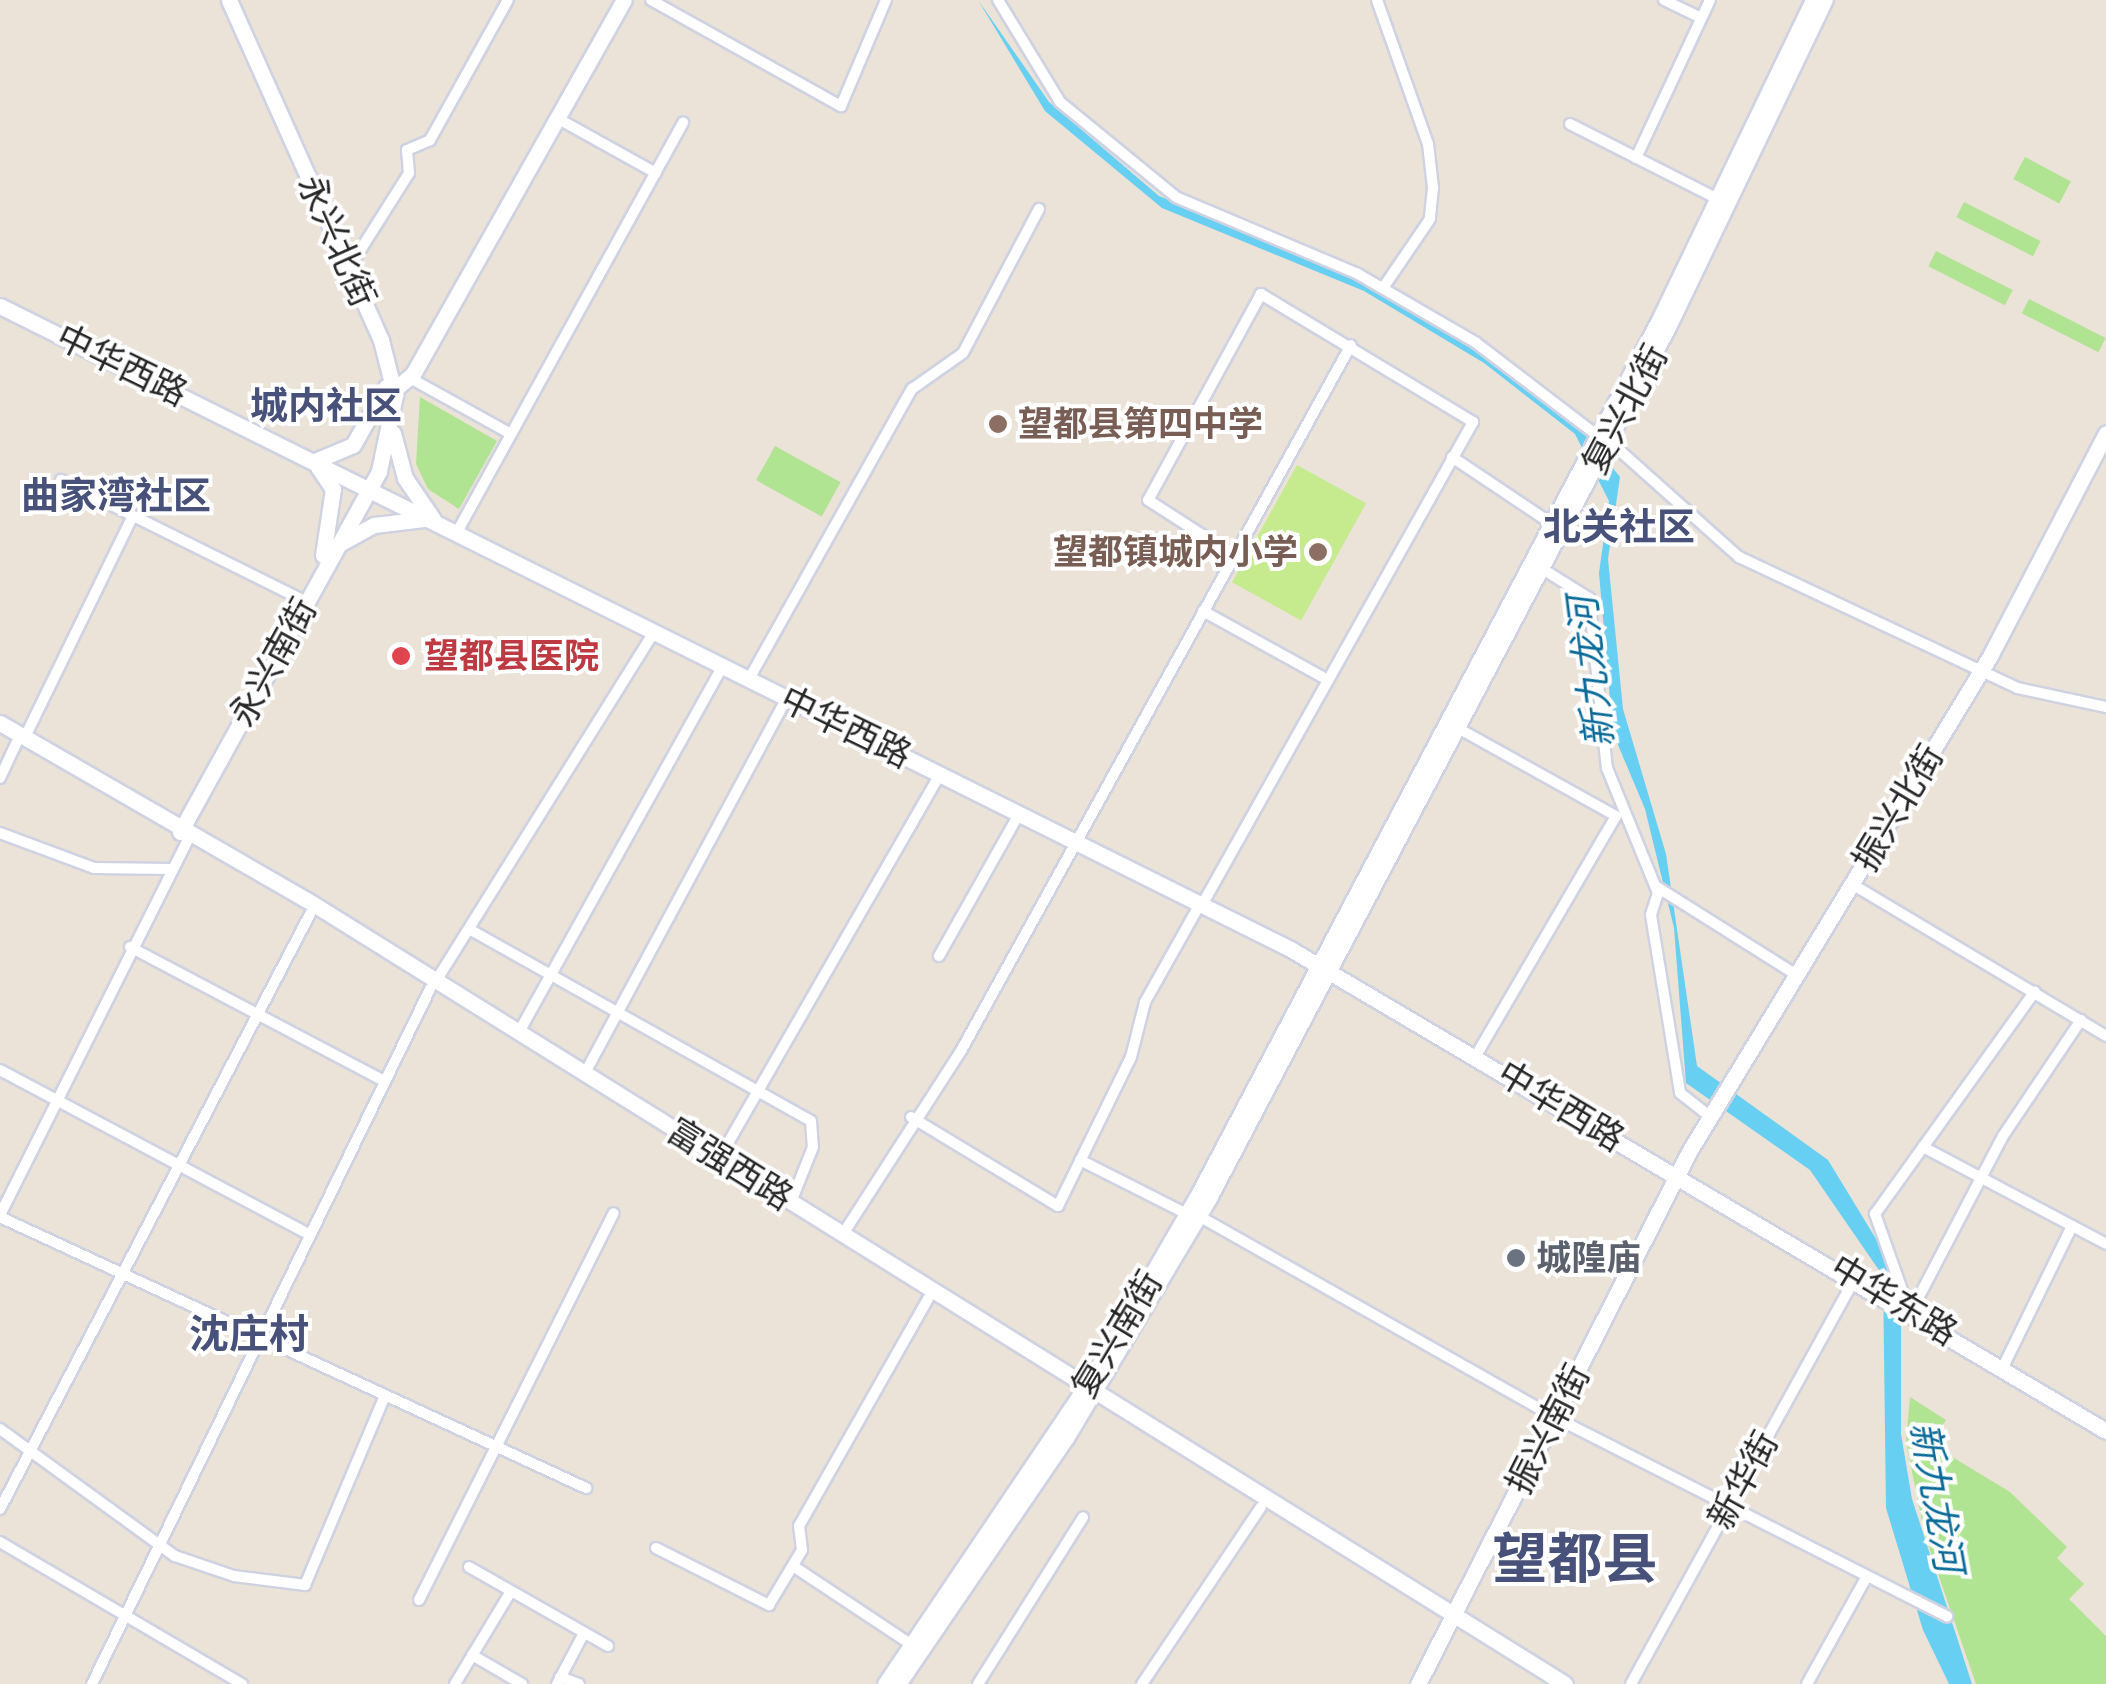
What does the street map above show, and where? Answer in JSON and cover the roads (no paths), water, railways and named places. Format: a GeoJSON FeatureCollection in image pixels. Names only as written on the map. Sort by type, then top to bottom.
{"type":"FeatureCollection","features":[{"type":"Feature","properties":{"kind":"main road","name":"永兴北街"},"geometry":{"type":"LineString","coordinates":[[220,0],[391,388]]}},
{"type":"Feature","properties":{"kind":"main road","name":"永兴北街"},"geometry":{"type":"LineString","coordinates":[[230,0],[349,268],[391,388],[393,412],[365,487]]}},
{"type":"Feature","properties":{"kind":"main road"},"geometry":{"type":"LineString","coordinates":[[329,551],[333,489],[310,458],[354,445],[391,388],[410,378],[624,0]]}},
{"type":"Feature","properties":{"kind":"main road","name":"复兴北街"},"geometry":{"type":"LineString","coordinates":[[1602,441],[1813,0]]}},
{"type":"Feature","properties":{"kind":"main road","name":"复兴北街"},"geometry":{"type":"LineString","coordinates":[[1324,968],[1552,524],[1602,441],[1824,0]]}},
{"type":"Feature","properties":{"kind":"main road","name":"中华西路"},"geometry":{"type":"LineString","coordinates":[[0,306],[1201,904],[1324,968],[1678,1175]]}},
{"type":"Feature","properties":{"kind":"main road"},"geometry":{"type":"LineString","coordinates":[[365,487],[391,388]]}},
{"type":"Feature","properties":{"kind":"main road"},"geometry":{"type":"LineString","coordinates":[[329,551],[374,524],[434,522],[396,458],[393,412]]}},
{"type":"Feature","properties":{"kind":"main road","name":"振兴北街"},"geometry":{"type":"LineString","coordinates":[[1678,1175],[1980,672],[2106,434]]}},
{"type":"Feature","properties":{"kind":"main road","name":"复兴北街"},"geometry":{"type":"LineString","coordinates":[[1324,968],[1541,568],[1587,467]]}},
{"type":"Feature","properties":{"kind":"main road","name":"永兴南街"},"geometry":{"type":"LineString","coordinates":[[179,831],[365,487]]}},
{"type":"Feature","properties":{"kind":"main road","name":"永兴南街"},"geometry":{"type":"LineString","coordinates":[[179,831],[298,598],[329,551]]}},
{"type":"Feature","properties":{"kind":"main road","name":"富强西路"},"geometry":{"type":"LineString","coordinates":[[0,723],[20,740],[433,985],[928,1299],[1088,1393],[1451,1619]]}},
{"type":"Feature","properties":{"kind":"main road","name":"富强西路"},"geometry":{"type":"LineString","coordinates":[[0,735],[20,740]]}},
{"type":"Feature","properties":{"kind":"main road","name":"富强西路"},"geometry":{"type":"LineString","coordinates":[[179,831],[310,914],[519,1032],[843,1234],[1262,1507],[1451,1619]]}},
{"type":"Feature","properties":{"kind":"main road","name":"复兴南街"},"geometry":{"type":"LineString","coordinates":[[898,1684],[1088,1393],[1193,1215],[1324,968]]}},
{"type":"Feature","properties":{"kind":"main road","name":"中华东路"},"geometry":{"type":"LineString","coordinates":[[1678,1175],[1909,1308],[2106,1431]]}},
{"type":"Feature","properties":{"kind":"main road","name":"振兴南街"},"geometry":{"type":"LineString","coordinates":[[1418,1684],[1678,1175]]}},
{"type":"Feature","properties":{"kind":"main road","name":"复兴南街"},"geometry":{"type":"LineString","coordinates":[[885,1684],[1088,1393]]}},
{"type":"Feature","properties":{"kind":"main road"},"geometry":{"type":"LineString","coordinates":[[1451,1619],[1546,1684]]}},
{"type":"Feature","properties":{"kind":"main road"},"geometry":{"type":"LineString","coordinates":[[1451,1619],[1565,1684]]}},
{"type":"Feature","properties":{"kind":"street"},"geometry":{"type":"LineString","coordinates":[[349,268],[409,174],[406,150],[430,140],[508,0]]}},
{"type":"Feature","properties":{"kind":"street"},"geometry":{"type":"LineString","coordinates":[[651,0],[841,106],[886,0]]}},
{"type":"Feature","properties":{"kind":"street"},"geometry":{"type":"LineString","coordinates":[[998,0],[1060,102],[1176,197],[1383,288],[1504,362],[1602,441],[1720,546],[1980,672],[2106,707]]}},
{"type":"Feature","properties":{"kind":"street"},"geometry":{"type":"LineString","coordinates":[[1377,0],[1428,144],[1433,188],[1430,219],[1383,288]]}},
{"type":"Feature","properties":{"kind":"street"},"geometry":{"type":"LineString","coordinates":[[1664,0],[1701,18]]}},
{"type":"Feature","properties":{"kind":"street"},"geometry":{"type":"LineString","coordinates":[[1636,158],[1710,0]]}},
{"type":"Feature","properties":{"kind":"street"},"geometry":{"type":"LineString","coordinates":[[557,118],[656,173]]}},
{"type":"Feature","properties":{"kind":"street"},"geometry":{"type":"LineString","coordinates":[[456,534],[683,122]]}},
{"type":"Feature","properties":{"kind":"street"},"geometry":{"type":"LineString","coordinates":[[1570,124],[1720,200]]}},
{"type":"Feature","properties":{"kind":"street"},"geometry":{"type":"LineString","coordinates":[[749,679],[912,389],[963,353],[1039,209]]}},
{"type":"Feature","properties":{"kind":"street"},"geometry":{"type":"LineString","coordinates":[[911,1117],[1058,1206],[1131,1057],[1145,1002],[1472,422],[1351,345],[1261,294],[1148,500],[1235,556]]}},
{"type":"Feature","properties":{"kind":"street"},"geometry":{"type":"LineString","coordinates":[[843,1234],[911,1117],[962,1049],[1351,345]]}},
{"type":"Feature","properties":{"kind":"street"},"geometry":{"type":"LineString","coordinates":[[410,378],[512,434]]}},
{"type":"Feature","properties":{"kind":"street"},"geometry":{"type":"LineString","coordinates":[[1452,456],[1552,524]]}},
{"type":"Feature","properties":{"kind":"street"},"geometry":{"type":"LineString","coordinates":[[61,480],[298,598]]}},
{"type":"Feature","properties":{"kind":"street"},"geometry":{"type":"LineString","coordinates":[[0,778],[132,516]]}},
{"type":"Feature","properties":{"kind":"street"},"geometry":{"type":"LineString","coordinates":[[1541,568],[1589,598],[1607,768],[1659,889],[1797,975]]}},
{"type":"Feature","properties":{"kind":"street"},"geometry":{"type":"LineString","coordinates":[[1203,611],[1328,680]]}},
{"type":"Feature","properties":{"kind":"street"},"geometry":{"type":"LineString","coordinates":[[92,1684],[162,1548],[304,1232],[382,1080],[433,985],[654,632]]}},
{"type":"Feature","properties":{"kind":"street"},"geometry":{"type":"LineString","coordinates":[[519,1032],[723,666]]}},
{"type":"Feature","properties":{"kind":"street"},"geometry":{"type":"LineString","coordinates":[[584,1073],[786,698]]}},
{"type":"Feature","properties":{"kind":"street"},"geometry":{"type":"LineString","coordinates":[[1456,727],[1616,816],[1476,1056]]}},
{"type":"Feature","properties":{"kind":"street"},"geometry":{"type":"LineString","coordinates":[[720,1158],[940,774]]}},
{"type":"Feature","properties":{"kind":"street"},"geometry":{"type":"LineString","coordinates":[[939,956],[1020,814]]}},
{"type":"Feature","properties":{"kind":"street"},"geometry":{"type":"LineString","coordinates":[[179,831],[171,869],[0,1216],[586,1488]]}},
{"type":"Feature","properties":{"kind":"street"},"geometry":{"type":"LineString","coordinates":[[0,833],[94,868],[171,869]]}},
{"type":"Feature","properties":{"kind":"street"},"geometry":{"type":"LineString","coordinates":[[1852,884],[2106,1036]]}},
{"type":"Feature","properties":{"kind":"street"},"geometry":{"type":"LineString","coordinates":[[1659,889],[1651,916],[1680,1093],[1712,1115]]}},
{"type":"Feature","properties":{"kind":"street"},"geometry":{"type":"LineString","coordinates":[[0,1509],[310,914]]}},
{"type":"Feature","properties":{"kind":"street"},"geometry":{"type":"LineString","coordinates":[[469,929],[811,1121],[815,1133],[792,1202]]}},
{"type":"Feature","properties":{"kind":"street"},"geometry":{"type":"LineString","coordinates":[[130,948],[382,1080]]}},
{"type":"Feature","properties":{"kind":"street"},"geometry":{"type":"LineString","coordinates":[[1909,1308],[1903,1274],[1874,1217],[2035,991]]}},
{"type":"Feature","properties":{"kind":"street"},"geometry":{"type":"LineString","coordinates":[[1909,1308],[1981,1178],[2081,1020]]}},
{"type":"Feature","properties":{"kind":"street"},"geometry":{"type":"LineString","coordinates":[[0,1070],[304,1232]]}},
{"type":"Feature","properties":{"kind":"street"},"geometry":{"type":"LineString","coordinates":[[1922,1146],[2106,1244]]}},
{"type":"Feature","properties":{"kind":"street"},"geometry":{"type":"LineString","coordinates":[[1080,1160],[1193,1215],[1554,1417],[1866,1578],[1948,1616]]}},
{"type":"Feature","properties":{"kind":"street"},"geometry":{"type":"LineString","coordinates":[[419,1600],[614,1213]]}},
{"type":"Feature","properties":{"kind":"street"},"geometry":{"type":"LineString","coordinates":[[2003,1366],[2072,1226]]}},
{"type":"Feature","properties":{"kind":"street","name":"新华街"},"geometry":{"type":"LineString","coordinates":[[1631,1684],[1856,1277]]}},
{"type":"Feature","properties":{"kind":"street"},"geometry":{"type":"LineString","coordinates":[[656,1548],[764,1608],[792,1566],[799,1526],[928,1299]]}},
{"type":"Feature","properties":{"kind":"street"},"geometry":{"type":"LineString","coordinates":[[0,1428],[162,1548],[234,1576],[306,1586],[385,1396]]}},
{"type":"Feature","properties":{"kind":"street"},"geometry":{"type":"LineString","coordinates":[[1142,1684],[1262,1507]]}},
{"type":"Feature","properties":{"kind":"street"},"geometry":{"type":"LineString","coordinates":[[978,1684],[1083,1516]]}},
{"type":"Feature","properties":{"kind":"street"},"geometry":{"type":"LineString","coordinates":[[0,1542],[242,1684]]}},
{"type":"Feature","properties":{"kind":"street"},"geometry":{"type":"LineString","coordinates":[[792,1566],[912,1645]]}},
{"type":"Feature","properties":{"kind":"street"},"geometry":{"type":"LineString","coordinates":[[469,1567],[608,1646]]}},
{"type":"Feature","properties":{"kind":"street"},"geometry":{"type":"LineString","coordinates":[[1807,1684],[1866,1578]]}},
{"type":"Feature","properties":{"kind":"street"},"geometry":{"type":"LineString","coordinates":[[455,1684],[510,1593]]}},
{"type":"Feature","properties":{"kind":"street"},"geometry":{"type":"LineString","coordinates":[[579,1684],[559,1681],[584,1633]]}},
{"type":"Feature","properties":{"kind":"street"},"geometry":{"type":"LineString","coordinates":[[472,1655],[522,1684]]}},
{"type":"Feature","properties":{"kind":"water"},"geometry":{"type":"Polygon","coordinates":[[[978,0],[1049,102],[1159,196],[1334,267],[1460,337],[1575,421],[1620,477],[1608,559],[1623,709],[1666,854],[1697,1066],[1828,1160],[1901,1280],[1901,1434],[1912,1499],[1972,1684],[1949,1684],[1923,1630],[1886,1508],[1883,1276],[1810,1170],[1686,1083],[1674,928],[1645,809],[1613,733],[1599,573],[1609,501],[1575,434],[1484,363],[1364,291],[1162,208],[1045,111],[978,0]]]}},
{"type":"Feature","properties":{"kind":"place","name":"望都县第四中学"},"geometry":{"type":"Point","coordinates":[998,424]}},
{"type":"Feature","properties":{"kind":"place","name":"望都镇城内小学"},"geometry":{"type":"Point","coordinates":[1318,552]}},
{"type":"Feature","properties":{"kind":"place","name":"望都县医院"},"geometry":{"type":"Point","coordinates":[401,656]}},
{"type":"Feature","properties":{"kind":"place","name":"城隍庙"},"geometry":{"type":"Point","coordinates":[1516,1258]}},
{"type":"Feature","properties":{"kind":"district","name":"城内社区"},"geometry":{"type":"Point","coordinates":[326,407]}},
{"type":"Feature","properties":{"kind":"district","name":"曲家湾社区"},"geometry":{"type":"Point","coordinates":[116,497]}},
{"type":"Feature","properties":{"kind":"district","name":"北关社区"},"geometry":{"type":"Point","coordinates":[1619,528]}},
{"type":"Feature","properties":{"kind":"district","name":"沈庄村"},"geometry":{"type":"Point","coordinates":[249,1335]}},
{"type":"Feature","properties":{"kind":"district","name":"望都县"},"geometry":{"type":"Point","coordinates":[1575,1560]}},
{"type":"Feature","properties":{"kind":"water label","name":"新九龙河"},"geometry":{"type":"Point","coordinates":[1592,672]}},
{"type":"Feature","properties":{"kind":"water label","name":"新九龙河"},"geometry":{"type":"Point","coordinates":[1936,1497]}}]}
